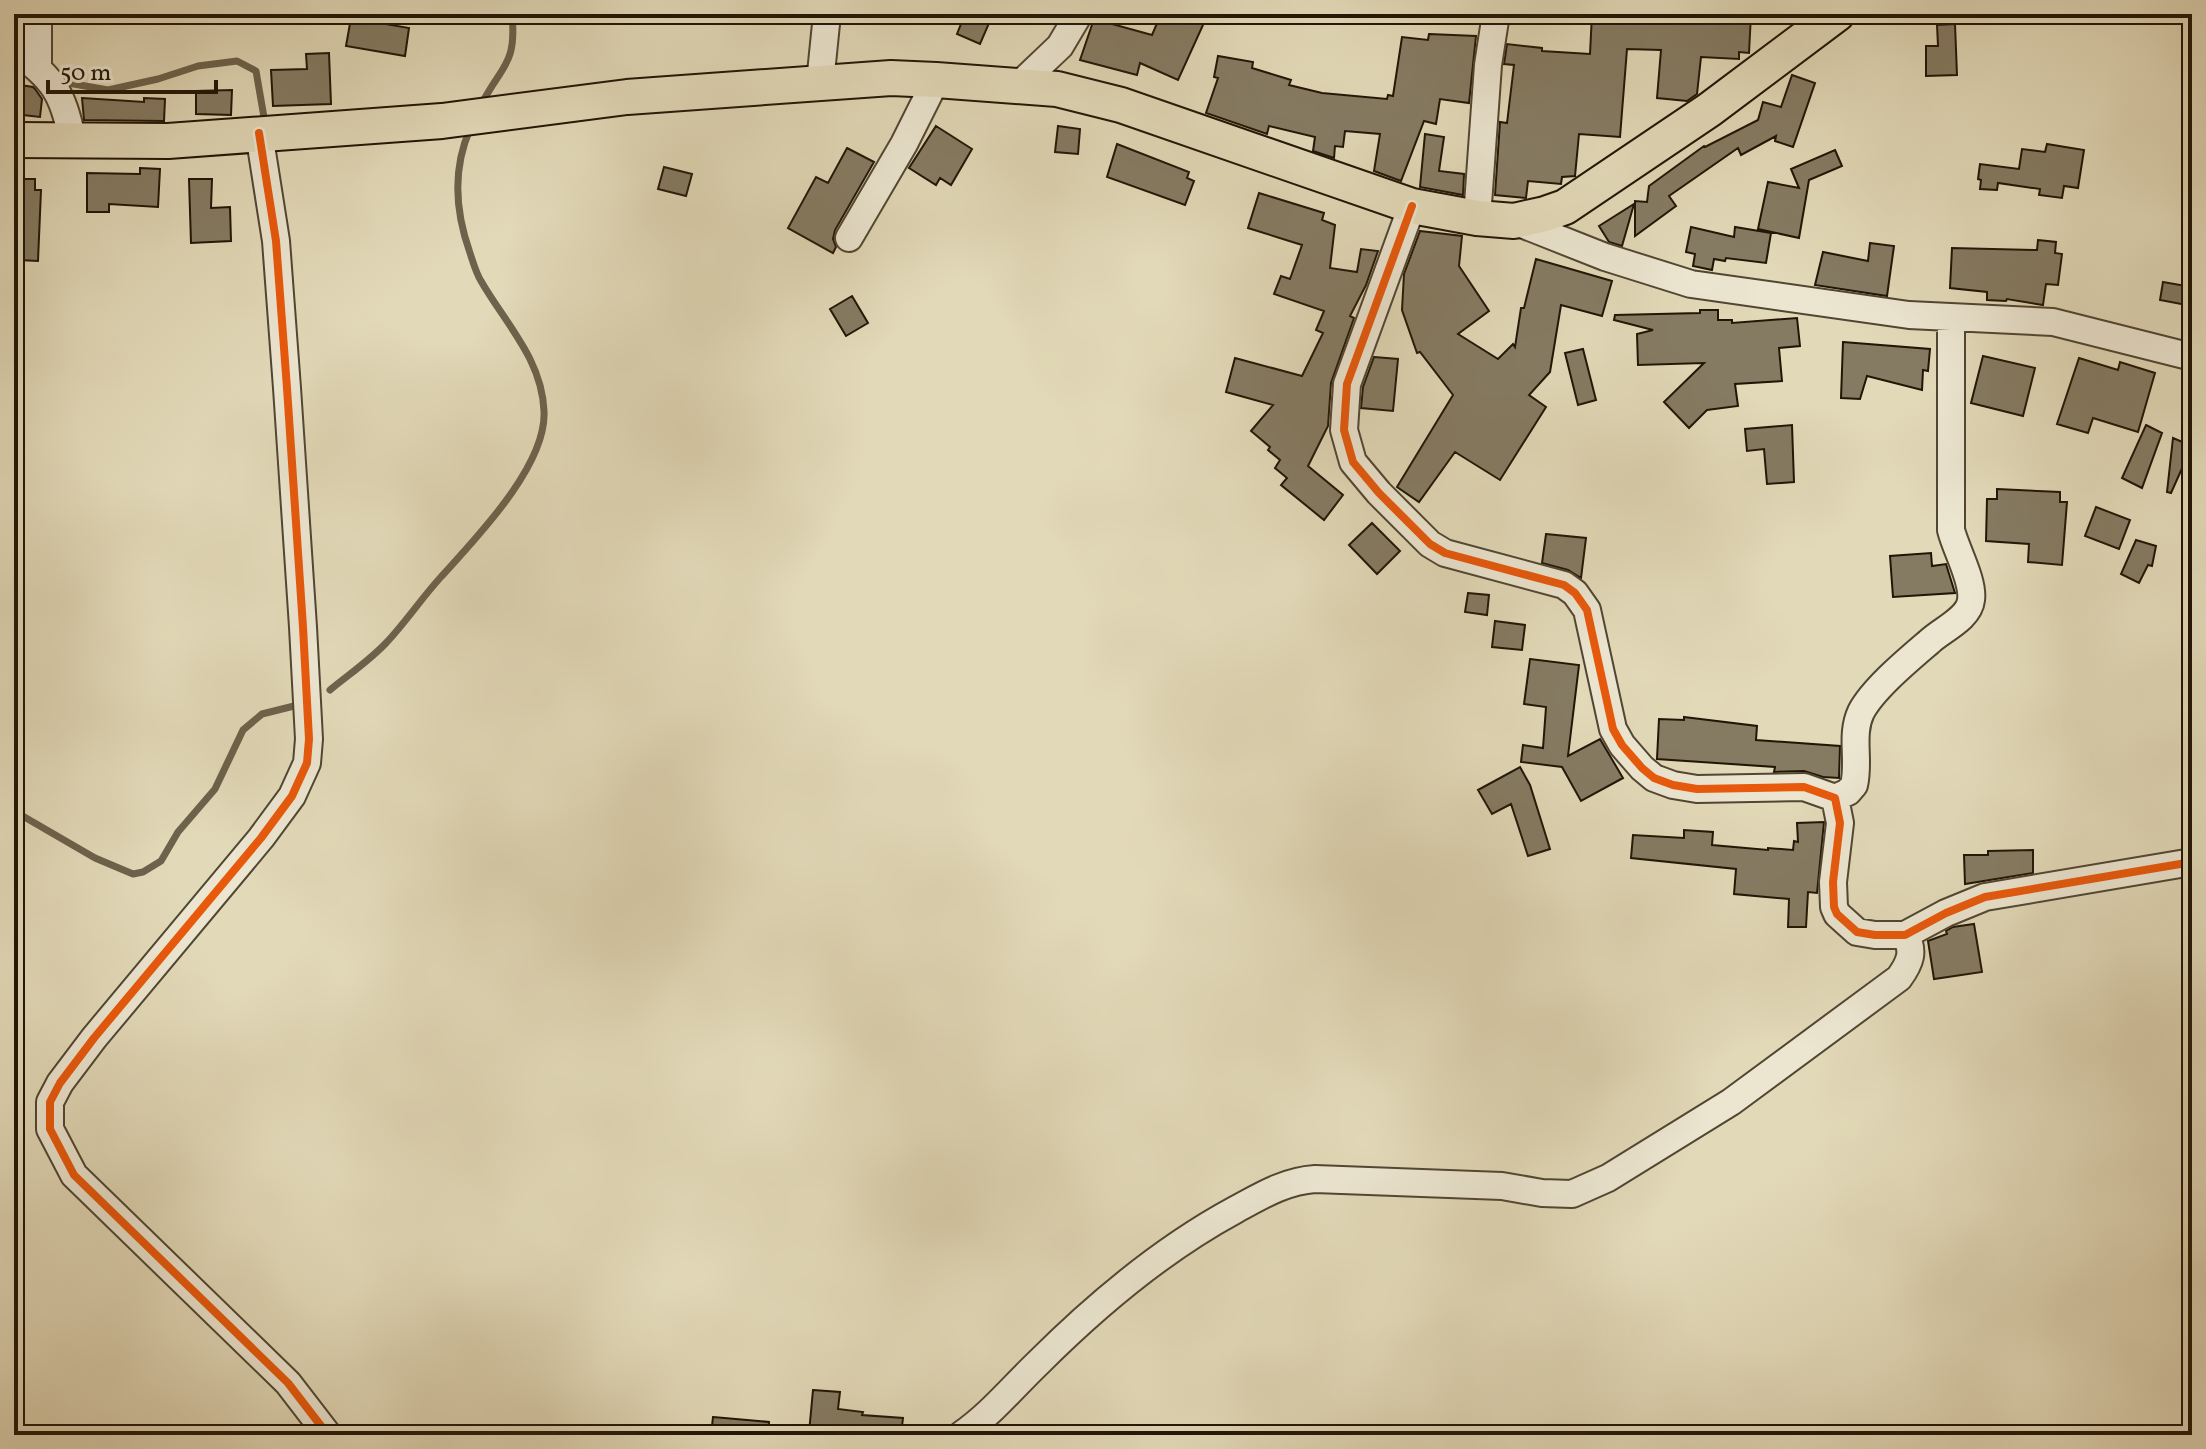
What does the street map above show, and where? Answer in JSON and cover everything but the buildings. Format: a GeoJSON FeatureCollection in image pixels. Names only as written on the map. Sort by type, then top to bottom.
{"type":"FeatureCollection","features":[{"type":"Feature","properties":{"kind":"main road"},"geometry":{"type":"LineString","coordinates":[[14,140],[168,141],[442,121],[627,97],[891,78],[936,80],[1057,89],[1121,105],[1412,206],[1477,218],[1514,221],[1565,207],[1709,110],[1837,14]]}},
{"type":"Feature","properties":{"kind":"street"},"geometry":{"type":"LineString","coordinates":[[38,14],[38,66]]}},
{"type":"Feature","properties":{"kind":"street"},"geometry":{"type":"LineString","coordinates":[[820,83],[827,14]]}},
{"type":"Feature","properties":{"kind":"street"},"geometry":{"type":"LineString","coordinates":[[1019,85],[1060,46],[1079,14]]}},
{"type":"Feature","properties":{"kind":"street"},"geometry":{"type":"LineString","coordinates":[[1477,218],[1488,65],[1496,14]]}},
{"type":"Feature","properties":{"kind":"street"},"geometry":{"type":"LineString","coordinates":[[14,49],[38,66],[60,96],[73,141]]}},
{"type":"Feature","properties":{"kind":"street"},"geometry":{"type":"LineString","coordinates":[[849,238],[904,144],[936,80]]}},
{"type":"Feature","properties":{"kind":"street"},"geometry":{"type":"LineString","coordinates":[[259,133],[276,241],[304,641],[309,739],[307,763],[292,796],[261,838],[60,1083],[50,1102],[50,1129],[74,1175],[288,1383],[328,1435]]}},
{"type":"Feature","properties":{"kind":"street"},"geometry":{"type":"LineString","coordinates":[[1412,206],[1347,384],[1344,430],[1353,462],[1388,503],[1430,544],[1445,553],[1564,585],[1575,593],[1587,610],[1613,729],[1622,745],[1654,778],[1673,785],[1697,789],[1804,787],[1835,798],[1848,792],[1854,785],[1856,724],[1862,710],[1871,697],[1930,641],[1969,610],[1971,585],[1951,530],[1951,317]]}},
{"type":"Feature","properties":{"kind":"street"},"geometry":{"type":"LineString","coordinates":[[1514,221],[1605,257],[1691,284],[1909,315],[2053,322],[2192,357]]}},
{"type":"Feature","properties":{"kind":"street"},"geometry":{"type":"LineString","coordinates":[[1835,798],[1840,823],[1832,899],[1837,914],[1857,932],[1905,935],[1985,897],[2192,862]]}},
{"type":"Feature","properties":{"kind":"street"},"geometry":{"type":"LineString","coordinates":[[961,1435],[980,1422],[1037,1363],[1136,1274],[1196,1232],[1289,1183],[1315,1179],[1502,1186],[1572,1194],[1608,1178],[1731,1102],[1899,978],[1911,958],[1905,935]]}},
{"type":"Feature","properties":{"kind":"waterway"},"geometry":{"type":"LineString","coordinates":[[480,107],[510,55],[512,14]]}},
{"type":"Feature","properties":{"kind":"waterway"},"geometry":{"type":"LineString","coordinates":[[57,81],[108,90],[198,66],[237,61],[256,71],[265,123]]}},
{"type":"Feature","properties":{"kind":"waterway"},"geometry":{"type":"LineString","coordinates":[[330,690],[386,643],[489,523],[522,478],[542,432],[544,411],[537,375],[521,342],[479,278],[461,222],[458,175],[470,129]]}},
{"type":"Feature","properties":{"kind":"waterway"},"geometry":{"type":"LineString","coordinates":[[14,811],[95,858],[133,874],[143,872],[161,861],[178,832],[215,789],[243,730],[262,714],[294,706]]}},
{"type":"Feature","properties":{"kind":"cycle path"},"geometry":{"type":"LineString","coordinates":[[259,133],[276,241],[303,627],[309,739],[307,763],[292,796],[261,838],[60,1083],[50,1102],[50,1129],[74,1175],[288,1383],[328,1435]]}},
{"type":"Feature","properties":{"kind":"cycle path"},"geometry":{"type":"LineString","coordinates":[[1412,206],[1347,384],[1344,430],[1353,462],[1430,544],[1445,553],[1564,585],[1575,593],[1587,610],[1613,729],[1642,768],[1654,778],[1697,789],[1804,787],[1835,798],[1840,823],[1833,882],[1834,907],[1837,914],[1857,932],[1905,935],[1985,897],[2192,862]]}}]}
